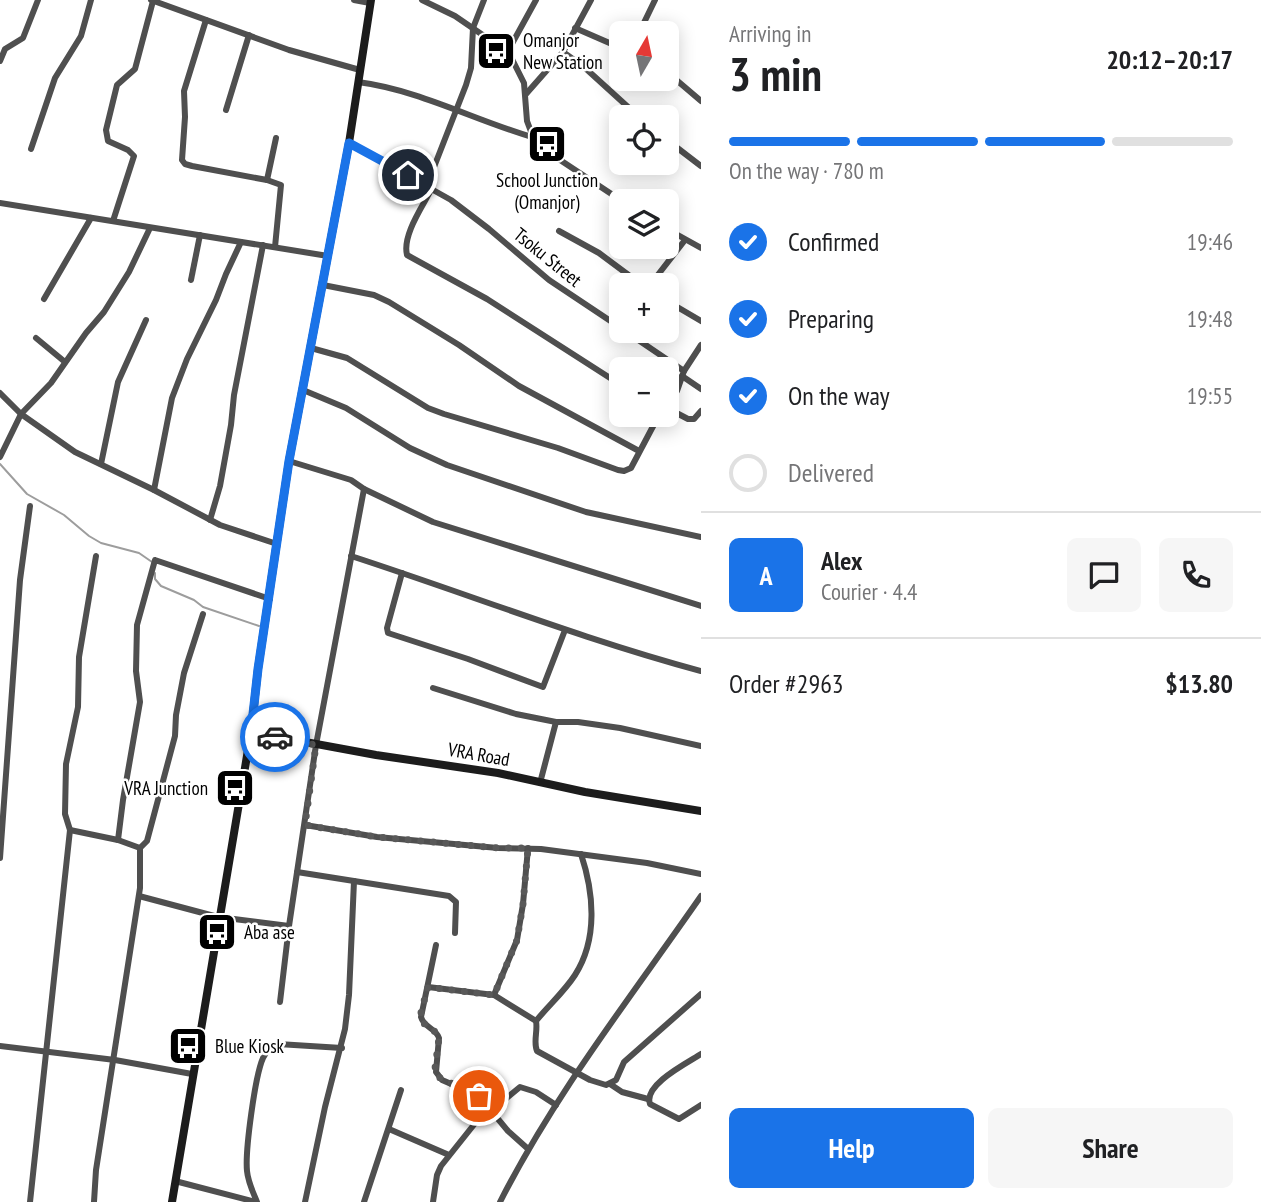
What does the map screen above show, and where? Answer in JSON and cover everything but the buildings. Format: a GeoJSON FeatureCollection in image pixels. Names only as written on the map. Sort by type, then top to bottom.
{"type":"FeatureCollection","features":[{"type":"Feature","properties":{"kind":"street"},"geometry":{"type":"LineString","coordinates":[[0,61],[3,48],[23,38],[38,0]]}},
{"type":"Feature","properties":{"kind":"street"},"geometry":{"type":"LineString","coordinates":[[31,149],[55,78],[81,36],[91,0]]}},
{"type":"Feature","properties":{"kind":"street"},"geometry":{"type":"LineString","coordinates":[[172,1202],[251,732],[289,461],[349,143],[370,1],[354,0]]}},
{"type":"Feature","properties":{"kind":"street"},"geometry":{"type":"LineString","coordinates":[[422,0],[456,16],[508,51],[521,73],[526,94],[527,121],[533,137],[545,150],[609,192]]}},
{"type":"Feature","properties":{"kind":"street"},"geometry":{"type":"LineString","coordinates":[[484,0],[473,28],[471,68],[411,230],[406,246],[407,255],[487,299],[609,377]]}},
{"type":"Feature","properties":{"kind":"street"},"geometry":{"type":"LineString","coordinates":[[508,51],[536,0]]}},
{"type":"Feature","properties":{"kind":"street"},"geometry":{"type":"LineString","coordinates":[[526,94],[563,52],[590,0]]}},
{"type":"Feature","properties":{"kind":"street"},"geometry":{"type":"LineString","coordinates":[[645,21],[655,0]]}},
{"type":"Feature","properties":{"kind":"street"},"geometry":{"type":"LineString","coordinates":[[113,221],[134,156],[128,150],[108,141],[106,130],[117,85],[135,69],[152,1],[289,50],[360,70]]}},
{"type":"Feature","properties":{"kind":"street"},"geometry":{"type":"LineString","coordinates":[[206,20],[184,91],[183,160],[192,166],[267,180],[282,187],[275,247]]}},
{"type":"Feature","properties":{"kind":"street"},"geometry":{"type":"LineString","coordinates":[[575,28],[609,43]]}},
{"type":"Feature","properties":{"kind":"street"},"geometry":{"type":"LineString","coordinates":[[226,110],[249,35]]}},
{"type":"Feature","properties":{"kind":"street"},"geometry":{"type":"LineString","coordinates":[[563,52],[626,105]]}},
{"type":"Feature","properties":{"kind":"street"},"geometry":{"type":"LineString","coordinates":[[358,82],[393,88],[533,137]]}},
{"type":"Feature","properties":{"kind":"street"},"geometry":{"type":"LineString","coordinates":[[679,83],[701,102]]}},
{"type":"Feature","properties":{"kind":"street"},"geometry":{"type":"LineString","coordinates":[[267,180],[276,138]]}},
{"type":"Feature","properties":{"kind":"street","name":"Tsoku Street"},"geometry":{"type":"LineString","coordinates":[[349,143],[429,186],[489,229],[549,280],[609,319]]}},
{"type":"Feature","properties":{"kind":"street"},"geometry":{"type":"LineString","coordinates":[[679,149],[701,166]]}},
{"type":"Feature","properties":{"kind":"street"},"geometry":{"type":"LineString","coordinates":[[0,203],[328,256]]}},
{"type":"Feature","properties":{"kind":"street"},"geometry":{"type":"LineString","coordinates":[[44,299],[91,218]]}},
{"type":"Feature","properties":{"kind":"street"},"geometry":{"type":"LineString","coordinates":[[0,457],[22,414],[51,383],[104,312],[130,272],[150,228]]}},
{"type":"Feature","properties":{"kind":"street"},"geometry":{"type":"LineString","coordinates":[[559,231],[599,253],[626,273]]}},
{"type":"Feature","properties":{"kind":"street"},"geometry":{"type":"LineString","coordinates":[[191,280],[200,235]]}},
{"type":"Feature","properties":{"kind":"street"},"geometry":{"type":"LineString","coordinates":[[679,236],[701,248]]}},
{"type":"Feature","properties":{"kind":"street"},"geometry":{"type":"LineString","coordinates":[[659,273],[685,240]]}},
{"type":"Feature","properties":{"kind":"street"},"geometry":{"type":"LineString","coordinates":[[155,490],[172,398],[241,242]]}},
{"type":"Feature","properties":{"kind":"street"},"geometry":{"type":"LineString","coordinates":[[210,520],[232,425],[234,395],[263,245]]}},
{"type":"Feature","properties":{"kind":"street"},"geometry":{"type":"LineString","coordinates":[[323,285],[374,295],[389,302],[519,386],[639,451]]}},
{"type":"Feature","properties":{"kind":"street"},"geometry":{"type":"LineString","coordinates":[[679,308],[701,321]]}},
{"type":"Feature","properties":{"kind":"street"},"geometry":{"type":"LineString","coordinates":[[101,464],[118,382],[146,320]]}},
{"type":"Feature","properties":{"kind":"street"},"geometry":{"type":"LineString","coordinates":[[36,338],[65,362]]}},
{"type":"Feature","properties":{"kind":"street","name":"Tsoku Street"},"geometry":{"type":"LineString","coordinates":[[642,343],[701,388]]}},
{"type":"Feature","properties":{"kind":"street"},"geometry":{"type":"LineString","coordinates":[[679,385],[701,345]]}},
{"type":"Feature","properties":{"kind":"street"},"geometry":{"type":"LineString","coordinates":[[311,348],[347,358],[428,408],[558,448],[610,468],[628,470],[652,427]]}},
{"type":"Feature","properties":{"kind":"street"},"geometry":{"type":"LineString","coordinates":[[303,390],[346,408],[394,439],[438,462],[586,512],[701,537]]}},
{"type":"Feature","properties":{"kind":"street"},"geometry":{"type":"LineString","coordinates":[[0,394],[22,414],[75,452],[210,520],[277,544]]}},
{"type":"Feature","properties":{"kind":"street"},"geometry":{"type":"LineString","coordinates":[[679,414],[694,419],[701,411]]}},
{"type":"Feature","properties":{"kind":"street"},"geometry":{"type":"LineString","coordinates":[[289,461],[351,480],[433,522],[701,606]]}},
{"type":"Feature","properties":{"kind":"street"},"geometry":{"type":"LineString","coordinates":[[280,1002],[316,745],[364,489]]}},
{"type":"Feature","properties":{"kind":"street"},"geometry":{"type":"LineString","coordinates":[[0,858],[20,580],[30,506]]}},
{"type":"Feature","properties":{"kind":"street"},"geometry":{"type":"LineString","coordinates":[[30,1202],[69,830],[65,814],[66,764],[78,707],[79,657],[96,556]]}},
{"type":"Feature","properties":{"kind":"street"},"geometry":{"type":"LineString","coordinates":[[351,556],[590,640],[701,671]]}},
{"type":"Feature","properties":{"kind":"street"},"geometry":{"type":"LineString","coordinates":[[118,840],[140,707],[136,671],[137,625],[155,560],[270,599]]}},
{"type":"Feature","properties":{"kind":"street"},"geometry":{"type":"LineString","coordinates":[[402,573],[387,628],[388,633],[401,639],[468,659],[543,687],[565,630]]}},
{"type":"Feature","properties":{"kind":"street"},"geometry":{"type":"LineString","coordinates":[[94,1202],[139,896],[140,848],[147,841],[164,780],[177,729],[176,715],[181,685],[203,614]]}},
{"type":"Feature","properties":{"kind":"street"},"geometry":{"type":"LineString","coordinates":[[433,688],[516,714],[556,723],[578,722],[610,727],[701,746]]}},
{"type":"Feature","properties":{"kind":"street"},"geometry":{"type":"LineString","coordinates":[[540,783],[556,723]]}},
{"type":"Feature","properties":{"kind":"street","name":"VRA Road"},"geometry":{"type":"LineString","coordinates":[[251,732],[316,745],[458,766],[701,811]]}},
{"type":"Feature","properties":{"kind":"street"},"geometry":{"type":"LineString","coordinates":[[305,825],[377,837],[581,854],[701,874]]}},
{"type":"Feature","properties":{"kind":"street"},"geometry":{"type":"LineString","coordinates":[[69,830],[118,840],[140,848]]}},
{"type":"Feature","properties":{"kind":"street"},"geometry":{"type":"LineString","coordinates":[[494,995],[517,940],[528,848]]}},
{"type":"Feature","properties":{"kind":"street"},"geometry":{"type":"LineString","coordinates":[[536,1021],[573,978],[587,946],[591,905],[588,875],[581,854]]}},
{"type":"Feature","properties":{"kind":"street"},"geometry":{"type":"LineString","coordinates":[[297,873],[449,896],[456,902],[455,933]]}},
{"type":"Feature","properties":{"kind":"street"},"geometry":{"type":"LineString","coordinates":[[304,1202],[325,1107],[342,1048],[349,995],[354,881]]}},
{"type":"Feature","properties":{"kind":"street"},"geometry":{"type":"LineString","coordinates":[[139,896],[218,917],[289,926]]}},
{"type":"Feature","properties":{"kind":"street"},"geometry":{"type":"LineString","coordinates":[[500,1202],[527,1148],[701,896]]}},
{"type":"Feature","properties":{"kind":"street"},"geometry":{"type":"LineString","coordinates":[[436,945],[421,1017],[422,1022],[438,1034],[435,1068],[438,1077],[479,1096],[508,1131],[527,1148]]}},
{"type":"Feature","properties":{"kind":"street"},"geometry":{"type":"LineString","coordinates":[[428,987],[494,995],[536,1021],[537,1051],[601,1085],[616,1080],[624,1062],[701,994]]}},
{"type":"Feature","properties":{"kind":"street"},"geometry":{"type":"LineString","coordinates":[[256,1202],[248,1178],[247,1160],[255,1090],[264,1055],[278,1044],[342,1048]]}},
{"type":"Feature","properties":{"kind":"street"},"geometry":{"type":"LineString","coordinates":[[0,1046],[115,1060],[192,1074]]}},
{"type":"Feature","properties":{"kind":"street"},"geometry":{"type":"LineString","coordinates":[[700,1058],[663,1079],[649,1093],[648,1099],[650,1104],[679,1119],[701,1105]]}},
{"type":"Feature","properties":{"kind":"street"},"geometry":{"type":"LineString","coordinates":[[610,1084],[622,1092],[648,1099]]}},
{"type":"Feature","properties":{"kind":"street"},"geometry":{"type":"LineString","coordinates":[[433,1202],[437,1175],[449,1155],[489,1109],[520,1087],[536,1092],[556,1105]]}},
{"type":"Feature","properties":{"kind":"street"},"geometry":{"type":"LineString","coordinates":[[364,1202],[401,1090]]}},
{"type":"Feature","properties":{"kind":"street"},"geometry":{"type":"LineString","coordinates":[[389,1129],[449,1155]]}},
{"type":"Feature","properties":{"kind":"street"},"geometry":{"type":"LineString","coordinates":[[176,1181],[256,1202]]}},
{"type":"Feature","properties":{"kind":"waterway"},"geometry":{"type":"LineString","coordinates":[[0,464],[27,494],[64,515],[89,536],[101,543],[139,553],[152,562]]}},
{"type":"Feature","properties":{"kind":"waterway"},"geometry":{"type":"LineString","coordinates":[[155,573],[155,579],[161,586],[194,600],[203,607],[259,626]]}},
{"type":"Feature","properties":{"kind":"way so far"},"geometry":{"type":"LineString","coordinates":[[275,737],[316,745],[305,825],[377,837],[511,849],[528,848],[517,940],[494,995],[428,987],[421,1012],[422,1022],[438,1034],[435,1068],[438,1077],[479,1096]]}},
{"type":"Feature","properties":{"kind":"place","name":"Omanjor New Station"},"geometry":{"type":"Point","coordinates":[496,51]}},
{"type":"Feature","properties":{"kind":"place","name":"School Junction (Omanjor)"},"geometry":{"type":"Point","coordinates":[547,144]}},
{"type":"Feature","properties":{"kind":"place","name":"VRA Junction"},"geometry":{"type":"Point","coordinates":[235,788]}},
{"type":"Feature","properties":{"kind":"place","name":"Aba ase"},"geometry":{"type":"Point","coordinates":[217,932]}},
{"type":"Feature","properties":{"kind":"place","name":"Blue Kiosk"},"geometry":{"type":"Point","coordinates":[188,1046]}},
{"type":"Feature","properties":{"kind":"route"},"geometry":{"type":"LineString","coordinates":[[275,737],[251,732],[258,669],[289,461],[349,143],[408,175]]}}]}
